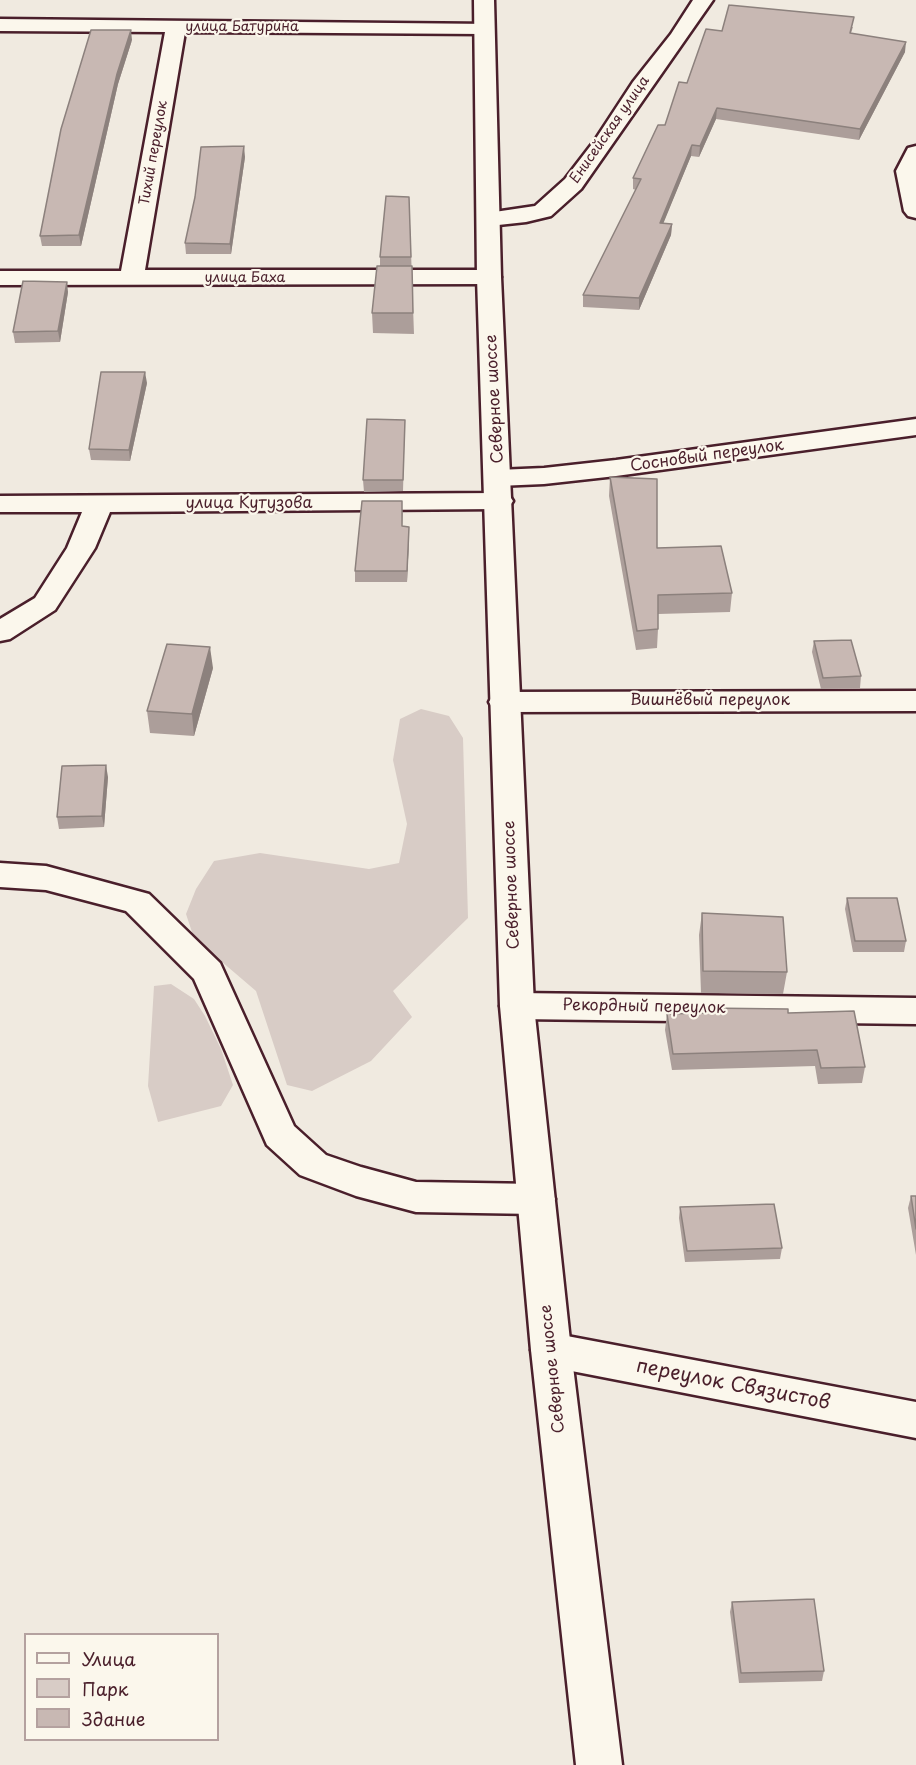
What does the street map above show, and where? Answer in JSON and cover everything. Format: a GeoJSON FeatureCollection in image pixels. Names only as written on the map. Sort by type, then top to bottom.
{"type":"FeatureCollection","features":[{"type":"Feature","properties":{"kind":"main road","name":"Енисейская улица"},"geometry":{"type":"LineString","coordinates":[[489,219],[543,211],[573,184],[604,142],[640,86],[679,37],[703,0]]}},
{"type":"Feature","properties":{"kind":"main road","name":"Северное шоссе"},"geometry":{"type":"LineString","coordinates":[[484,14],[489,277],[517,1006],[551,1350],[599,1765]]}},
{"type":"Feature","properties":{"kind":"main road","name":"улица Батурина"},"geometry":{"type":"LineString","coordinates":[[0,25],[176,27],[484,14]]}},
{"type":"Feature","properties":{"kind":"main road","name":"Тихий переулок"},"geometry":{"type":"LineString","coordinates":[[132,278],[176,27]]}},
{"type":"Feature","properties":{"kind":"main road"},"geometry":{"type":"LineString","coordinates":[[916,153],[907,171],[916,211]]}},
{"type":"Feature","properties":{"kind":"main road","name":"улица Баха"},"geometry":{"type":"LineString","coordinates":[[0,278],[489,277]]}},
{"type":"Feature","properties":{"kind":"main road","name":"Сосновый переулок"},"geometry":{"type":"LineString","coordinates":[[498,489],[544,476],[916,427]]}},
{"type":"Feature","properties":{"kind":"main road","name":"улица Кутузова"},"geometry":{"type":"LineString","coordinates":[[0,504],[99,505],[498,489]]}},
{"type":"Feature","properties":{"kind":"main road"},"geometry":{"type":"LineString","coordinates":[[0,632],[45,604],[81,548],[99,505]]}},
{"type":"Feature","properties":{"kind":"main road","name":"Вишнёвый переулок"},"geometry":{"type":"LineString","coordinates":[[504,702],[916,701]]}},
{"type":"Feature","properties":{"kind":"main road"},"geometry":{"type":"LineString","coordinates":[[0,875],[46,879],[136,902],[208,972],[280,1135],[313,1165],[356,1181],[417,1197],[537,1199]]}},
{"type":"Feature","properties":{"kind":"main road","name":"Рекордный переулок"},"geometry":{"type":"LineString","coordinates":[[517,1006],[916,1011]]}},
{"type":"Feature","properties":{"kind":"main road","name":"переулок Связистов"},"geometry":{"type":"LineString","coordinates":[[551,1350],[916,1420]]}},
{"type":"Feature","properties":{"kind":"green space"},"geometry":{"type":"Polygon","coordinates":[[[421,709],[449,716],[463,738],[468,918],[393,991],[412,1017],[371,1061],[312,1091],[287,1085],[256,991],[194,938],[186,914],[196,889],[214,861],[260,853],[369,869],[399,863],[407,824],[393,760],[400,719],[421,709]]]}},
{"type":"Feature","properties":{"kind":"green space"},"geometry":{"type":"Polygon","coordinates":[[[171,984],[194,999],[205,1016],[221,1049],[233,1085],[221,1106],[158,1122],[148,1086],[154,986],[171,984]]]}},
{"type":"Feature","properties":{"kind":"building"},"geometry":{"type":"Polygon","coordinates":[[[729,5],[854,17],[850,33],[906,42],[860,129],[717,108],[700,146],[692,145],[660,223],[672,224],[639,298],[583,295],[641,179],[633,178],[658,125],[665,125],[679,82],[687,83],[706,29],[722,31],[729,5]]]}},
{"type":"Feature","properties":{"kind":"building"},"geometry":{"type":"Polygon","coordinates":[[[91,30],[131,30],[117,74],[79,235],[40,236],[61,129],[91,30]]]}},
{"type":"Feature","properties":{"kind":"building"},"geometry":{"type":"Polygon","coordinates":[[[244,146],[230,244],[185,243],[195,197],[201,147],[244,146]]]}},
{"type":"Feature","properties":{"kind":"building"},"geometry":{"type":"Polygon","coordinates":[[[386,196],[409,197],[411,257],[380,257],[386,196]]]}},
{"type":"Feature","properties":{"kind":"building"},"geometry":{"type":"Polygon","coordinates":[[[377,266],[412,266],[413,313],[372,313],[377,266]]]}},
{"type":"Feature","properties":{"kind":"building"},"geometry":{"type":"Polygon","coordinates":[[[23,281],[67,282],[58,331],[13,332],[23,281]]]}},
{"type":"Feature","properties":{"kind":"building"},"geometry":{"type":"Polygon","coordinates":[[[101,372],[145,372],[129,450],[89,449],[101,372]]]}},
{"type":"Feature","properties":{"kind":"building"},"geometry":{"type":"Polygon","coordinates":[[[367,419],[405,420],[403,480],[363,480],[367,419]]]}},
{"type":"Feature","properties":{"kind":"building"},"geometry":{"type":"Polygon","coordinates":[[[610,477],[657,479],[657,548],[721,546],[732,593],[658,595],[658,629],[637,631],[610,477]]]}},
{"type":"Feature","properties":{"kind":"building"},"geometry":{"type":"Polygon","coordinates":[[[362,501],[402,501],[402,526],[409,527],[407,571],[355,571],[362,501]]]}},
{"type":"Feature","properties":{"kind":"building"},"geometry":{"type":"Polygon","coordinates":[[[851,640],[861,676],[823,678],[814,641],[851,640]]]}},
{"type":"Feature","properties":{"kind":"building"},"geometry":{"type":"Polygon","coordinates":[[[167,644],[210,647],[192,714],[147,711],[167,644]]]}},
{"type":"Feature","properties":{"kind":"building"},"geometry":{"type":"Polygon","coordinates":[[[106,765],[102,816],[57,817],[62,766],[106,765]]]}},
{"type":"Feature","properties":{"kind":"building"},"geometry":{"type":"Polygon","coordinates":[[[847,898],[897,898],[906,941],[855,941],[847,898]]]}},
{"type":"Feature","properties":{"kind":"building"},"geometry":{"type":"Polygon","coordinates":[[[702,913],[783,917],[787,972],[703,971],[702,913]]]}},
{"type":"Feature","properties":{"kind":"building"},"geometry":{"type":"Polygon","coordinates":[[[704,1008],[788,1009],[788,1013],[854,1011],[865,1067],[821,1068],[817,1050],[673,1054],[667,1014],[704,1013],[704,1008]]]}},
{"type":"Feature","properties":{"kind":"building"},"geometry":{"type":"Polygon","coordinates":[[[911,1196],[916,1196],[916,1229],[911,1196]]]}},
{"type":"Feature","properties":{"kind":"building"},"geometry":{"type":"Polygon","coordinates":[[[774,1204],[782,1248],[687,1251],[680,1207],[774,1204]]]}},
{"type":"Feature","properties":{"kind":"building"},"geometry":{"type":"Polygon","coordinates":[[[814,1599],[824,1671],[741,1673],[732,1602],[814,1599]]]}}]}
